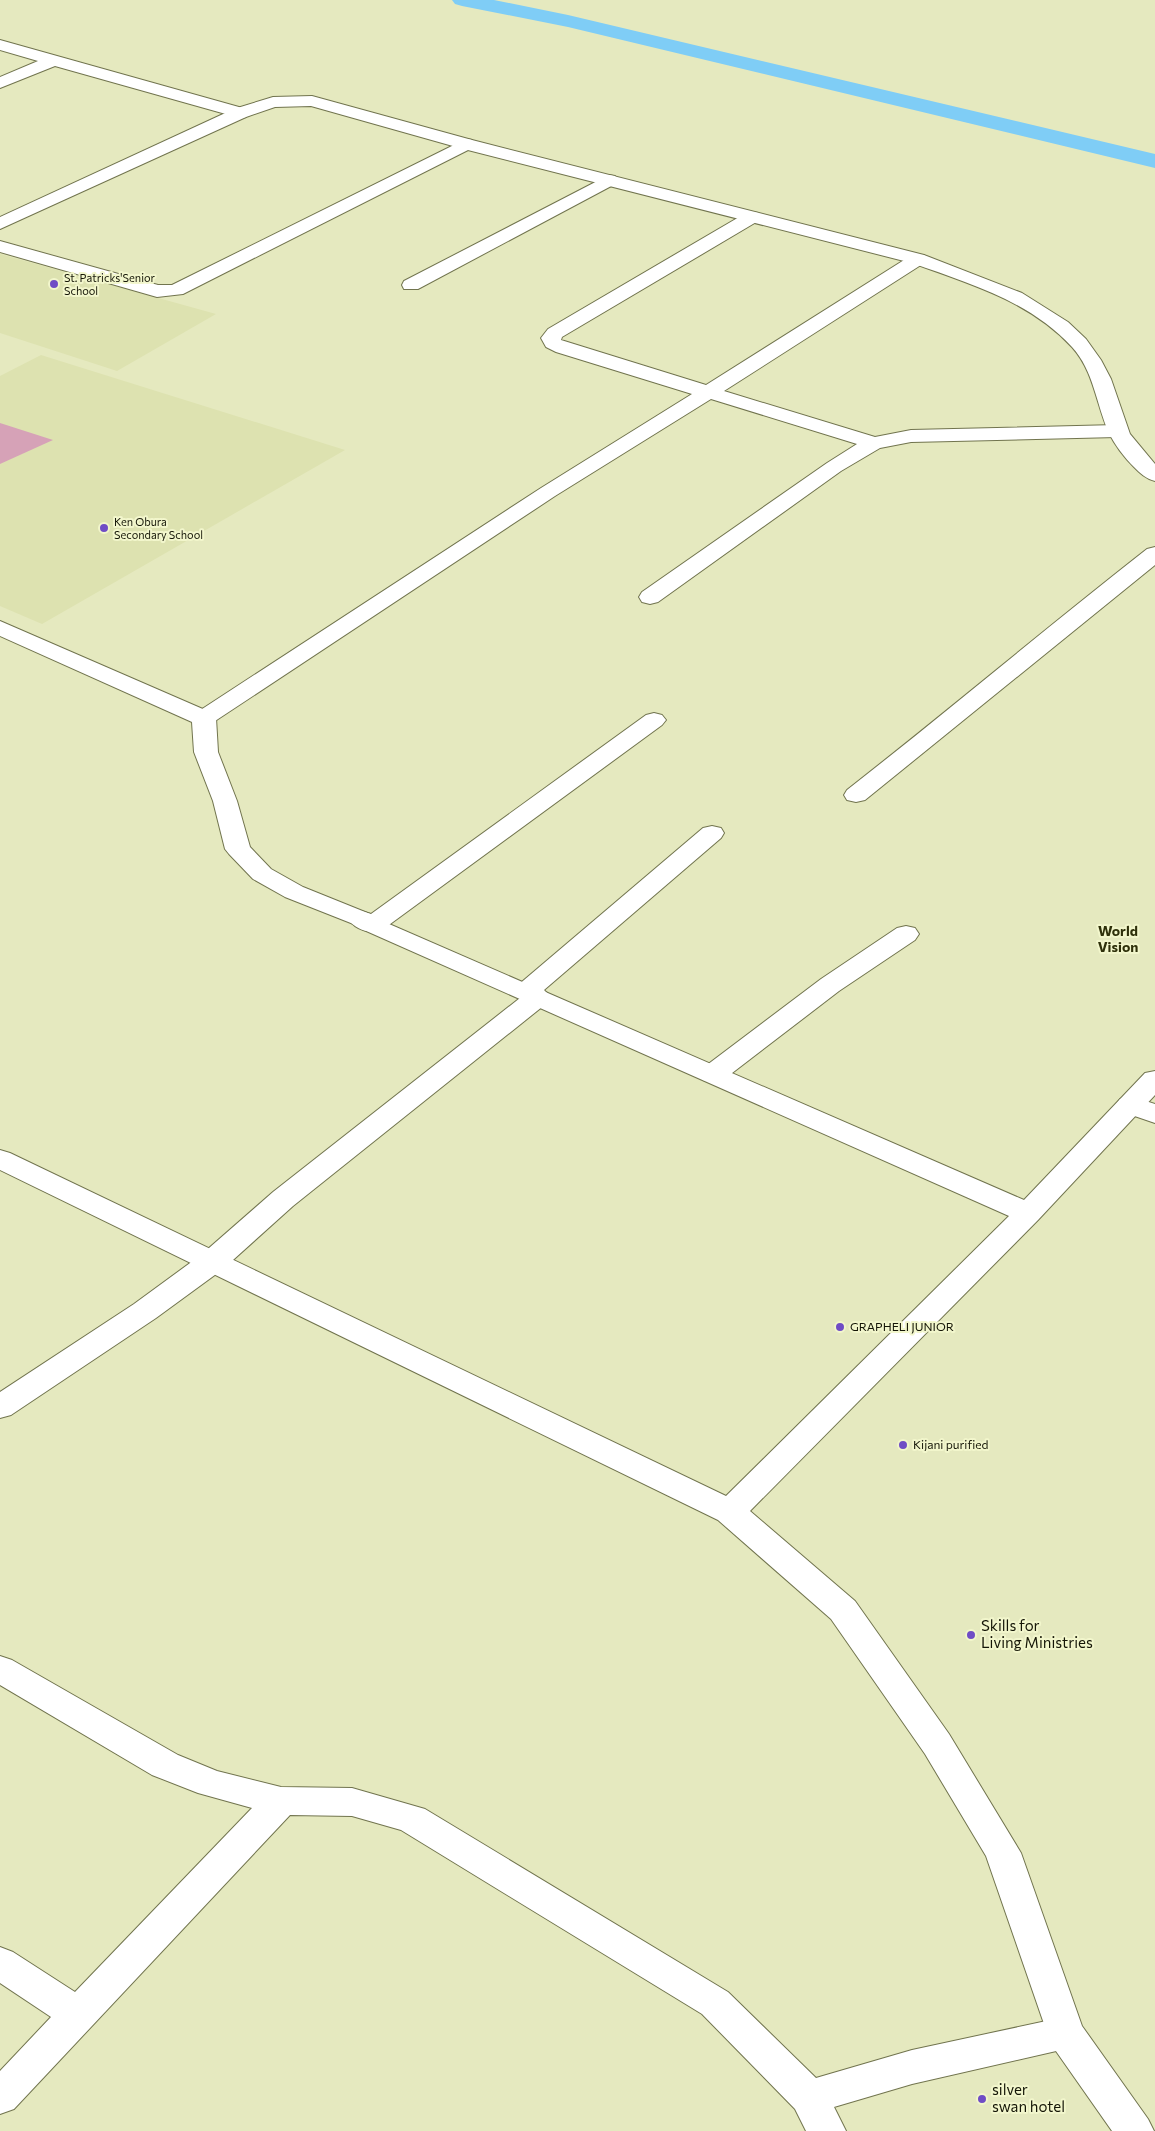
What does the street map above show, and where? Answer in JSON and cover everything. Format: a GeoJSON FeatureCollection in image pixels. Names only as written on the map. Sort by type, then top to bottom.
{"type":"FeatureCollection","features":[{"type":"Feature","properties":{"kind":"street"},"geometry":{"type":"LineString","coordinates":[[0,45],[240,113]]}},
{"type":"Feature","properties":{"kind":"street"},"geometry":{"type":"LineString","coordinates":[[0,83],[54,60]]}},
{"type":"Feature","properties":{"kind":"street"},"geometry":{"type":"LineString","coordinates":[[0,224],[240,113],[273,102],[312,101],[466,144],[918,259],[960,274],[1031,305],[1073,335],[1094,364],[1118,430],[1144,466],[1155,474]]}},
{"type":"Feature","properties":{"kind":"street"},"geometry":{"type":"LineString","coordinates":[[0,246],[157,291],[176,290],[234,263],[466,144]]}},
{"type":"Feature","properties":{"kind":"street"},"geometry":{"type":"LineString","coordinates":[[410,286],[609,180]]}},
{"type":"Feature","properties":{"kind":"street"},"geometry":{"type":"LineString","coordinates":[[752,217],[555,333],[552,343],[707,393],[874,443]]}},
{"type":"Feature","properties":{"kind":"street"},"geometry":{"type":"LineString","coordinates":[[204,718],[548,492],[852,303],[918,259]]}},
{"type":"Feature","properties":{"kind":"street"},"geometry":{"type":"LineString","coordinates":[[650,597],[834,467],[874,443],[911,436],[1118,430]]}},
{"type":"Feature","properties":{"kind":"street"},"geometry":{"type":"LineString","coordinates":[[856,795],[974,702],[1080,613],[1155,554]]}},
{"type":"Feature","properties":{"kind":"street"},"geometry":{"type":"LineString","coordinates":[[0,628],[204,718]]}},
{"type":"Feature","properties":{"kind":"street"},"geometry":{"type":"LineString","coordinates":[[204,718],[206,752],[225,801],[238,849],[262,874],[294,892],[367,922],[1028,1213]]}},
{"type":"Feature","properties":{"kind":"street"},"geometry":{"type":"LineString","coordinates":[[367,922],[654,720]]}},
{"type":"Feature","properties":{"kind":"street"},"geometry":{"type":"LineString","coordinates":[[0,1407],[145,1311],[212,1262],[283,1199],[532,995],[712,833]]}},
{"type":"Feature","properties":{"kind":"street"},"geometry":{"type":"LineString","coordinates":[[713,1074],[830,985],[906,934]]}},
{"type":"Feature","properties":{"kind":"street"},"geometry":{"type":"LineString","coordinates":[[730,1512],[1028,1213],[1143,1110],[1155,1078]]}},
{"type":"Feature","properties":{"kind":"street"},"geometry":{"type":"LineString","coordinates":[[0,1159],[730,1512],[843,1610],[937,1744],[1003,1853],[1065,2033],[1134,2131]]}},
{"type":"Feature","properties":{"kind":"street"},"geometry":{"type":"LineString","coordinates":[[0,1669],[164,1765],[211,1783],[281,1802],[352,1802],[412,1819],[715,2003],[809,2097],[826,2131]]}},
{"type":"Feature","properties":{"kind":"street"},"geometry":{"type":"LineString","coordinates":[[0,2097],[281,1802]]}},
{"type":"Feature","properties":{"kind":"street"},"geometry":{"type":"LineString","coordinates":[[0,1963],[79,2015]]}},
{"type":"Feature","properties":{"kind":"street"},"geometry":{"type":"LineString","coordinates":[[809,2097],[912,2068],[1065,2033]]}},
{"type":"Feature","properties":{"kind":"shaded area","name":"St. Patricks'Senior School"},"geometry":{"type":"Polygon","coordinates":[[[0,254],[216,314],[117,371],[0,333],[0,254]]]}},
{"type":"Feature","properties":{"kind":"shaded area","name":"Ken Obura Secondary School"},"geometry":{"type":"Polygon","coordinates":[[[41,355],[345,450],[42,624],[0,606],[0,376],[41,355]]]}},
{"type":"Feature","properties":{"kind":"shaded area"},"geometry":{"type":"Polygon","coordinates":[[[0,423],[53,440],[0,464],[0,423]]]}},
{"type":"Feature","properties":{"kind":"waterway"},"geometry":{"type":"LineString","coordinates":[[462,0],[568,21],[1155,161]]}},
{"type":"Feature","properties":{"kind":"place","name":"St. Patricks'Senior School"},"geometry":{"type":"Point","coordinates":[54,284]}},
{"type":"Feature","properties":{"kind":"place","name":"Ken Obura Secondary School"},"geometry":{"type":"Point","coordinates":[104,528]}},
{"type":"Feature","properties":{"kind":"place","name":"GRAPHELI JUNIOR"},"geometry":{"type":"Point","coordinates":[840,1327]}},
{"type":"Feature","properties":{"kind":"place","name":"Kijani purified"},"geometry":{"type":"Point","coordinates":[903,1445]}},
{"type":"Feature","properties":{"kind":"place","name":"Skills for Living Ministries"},"geometry":{"type":"Point","coordinates":[971,1635]}},
{"type":"Feature","properties":{"kind":"place","name":"silver swan hotel"},"geometry":{"type":"Point","coordinates":[982,2099]}},
{"type":"Feature","properties":{"kind":"district","name":"World Vision"},"geometry":{"type":"Point","coordinates":[1118,940]}}]}
